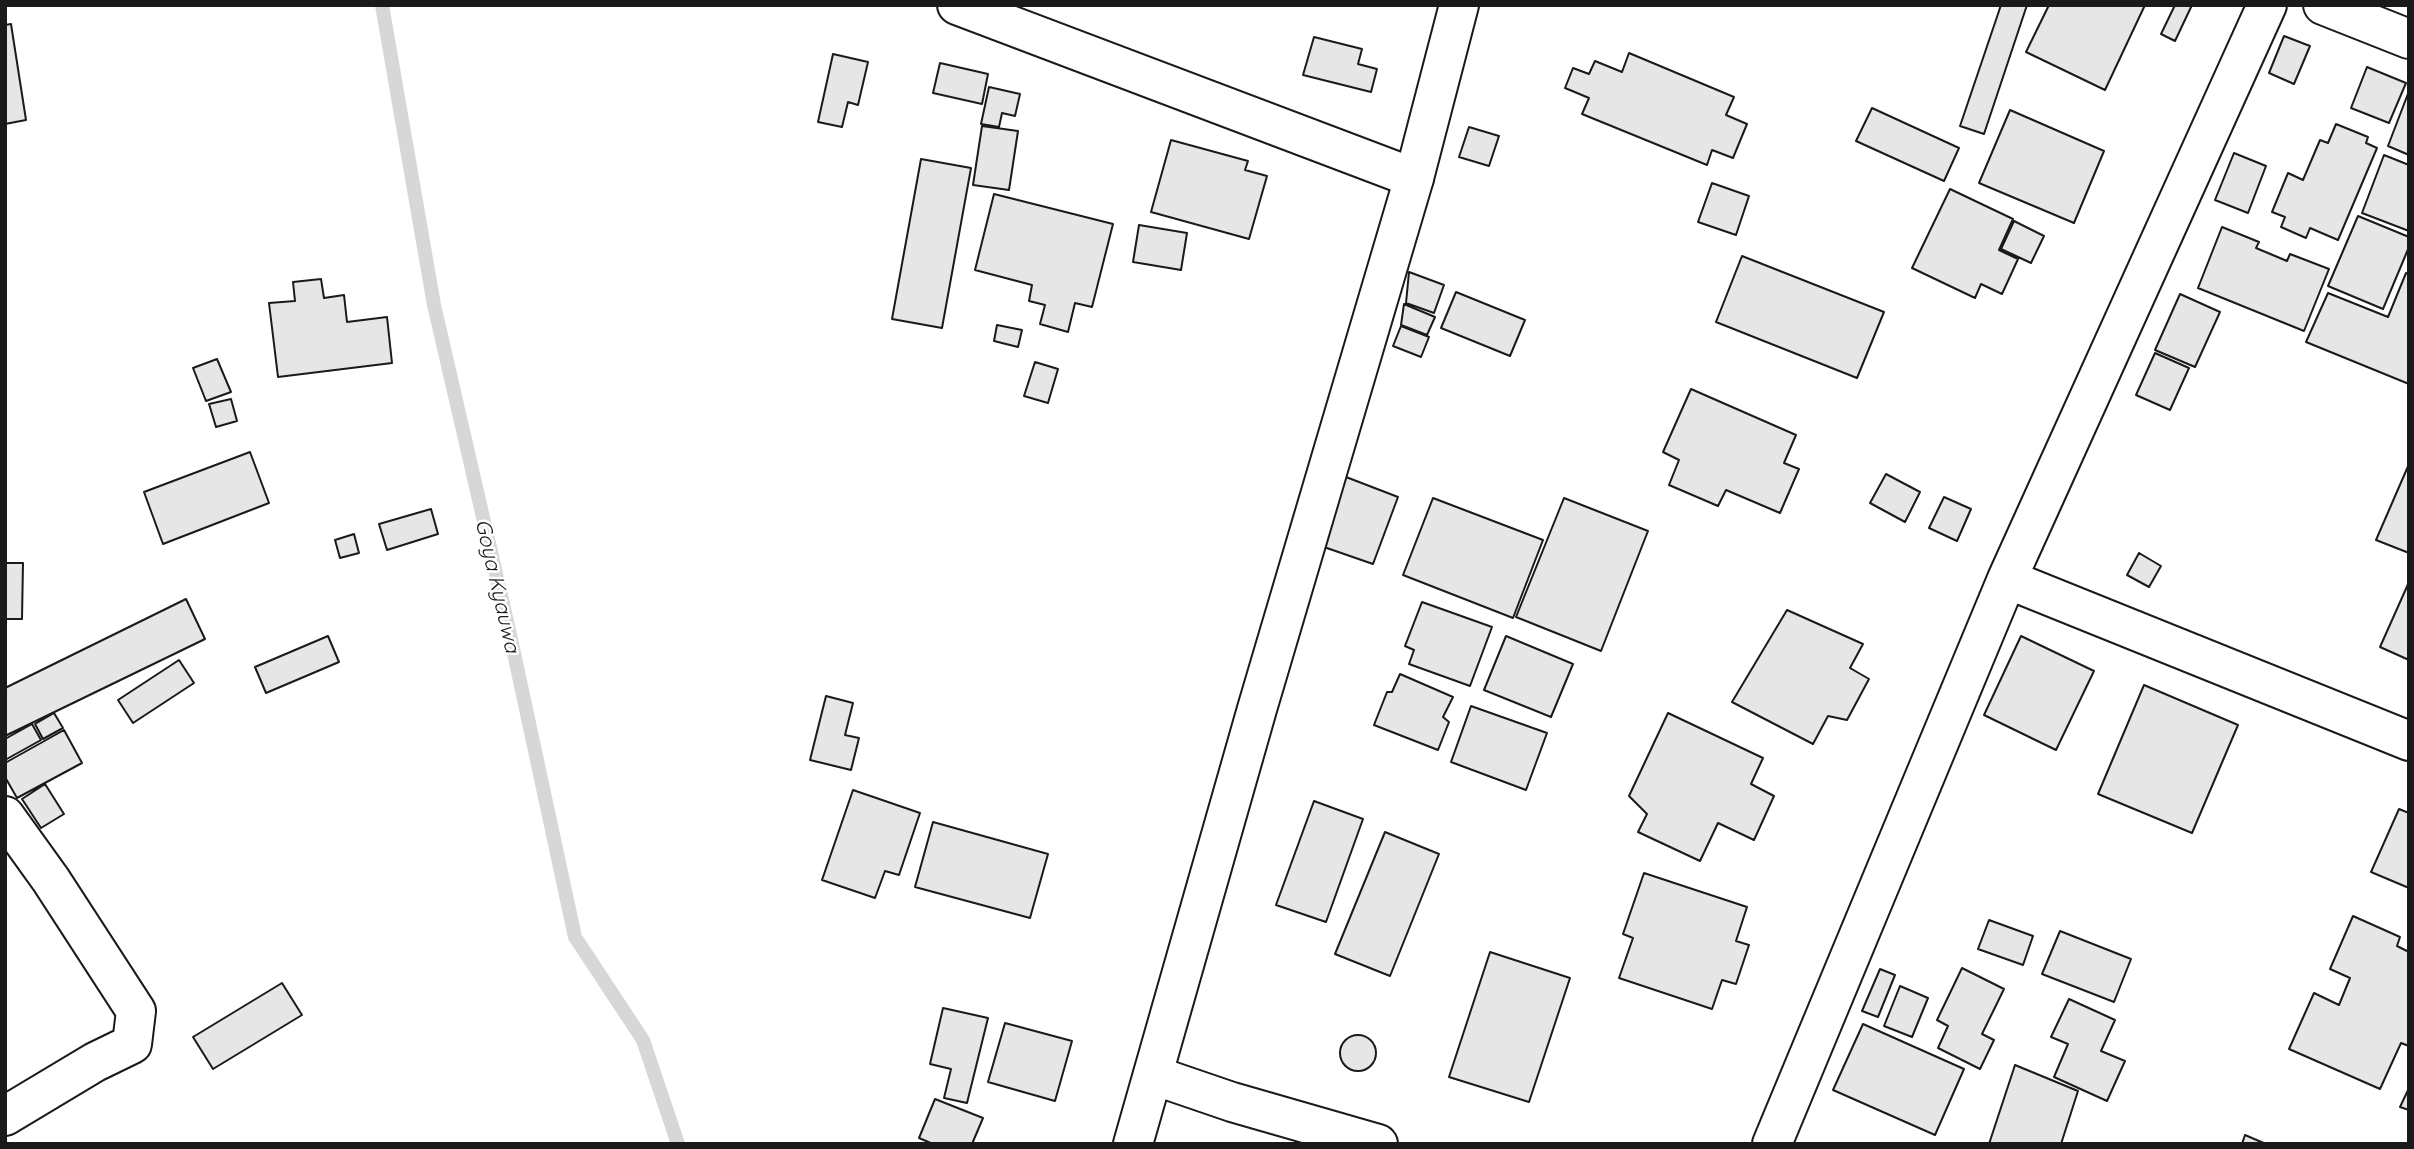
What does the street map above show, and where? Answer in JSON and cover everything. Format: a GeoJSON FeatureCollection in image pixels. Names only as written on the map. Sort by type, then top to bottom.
{"type":"FeatureCollection","features":[{"type":"Feature","properties":{"kind":"street"},"geometry":{"type":"LineString","coordinates":[[957,5],[1414,178]]}},
{"type":"Feature","properties":{"kind":"street"},"geometry":{"type":"LineString","coordinates":[[1133,1144],[1414,178],[1460,5]]}},
{"type":"Feature","properties":{"kind":"street"},"geometry":{"type":"LineString","coordinates":[[1772,1144],[2007,579],[2267,5]]}},
{"type":"Feature","properties":{"kind":"street"},"geometry":{"type":"LineString","coordinates":[[2323,5],[2409,39]]}},
{"type":"Feature","properties":{"kind":"street"},"geometry":{"type":"LineString","coordinates":[[2007,579],[2409,741]]}},
{"type":"Feature","properties":{"kind":"street"},"geometry":{"type":"LineString","coordinates":[[5,816],[51,880],[136,1011],[132,1044],[95,1062],[5,1116]]}},
{"type":"Feature","properties":{"kind":"street"},"geometry":{"type":"LineString","coordinates":[[1153,1075],[1232,1102],[1378,1144]]}},
{"type":"Feature","properties":{"kind":"building"},"geometry":{"type":"Polygon","coordinates":[[[2001,5],[2027,5],[1984,134],[1960,126],[2001,5]]]}},
{"type":"Feature","properties":{"kind":"building"},"geometry":{"type":"Polygon","coordinates":[[[2049,5],[2145,5],[2105,90],[2026,52],[2049,5]]]}},
{"type":"Feature","properties":{"kind":"building"},"geometry":{"type":"Polygon","coordinates":[[[2175,5],[2192,5],[2175,41],[2161,34],[2175,5]]]}},
{"type":"Feature","properties":{"kind":"building"},"geometry":{"type":"Polygon","coordinates":[[[11,24],[26,120],[5,124],[5,25],[11,24]]]}},
{"type":"Feature","properties":{"kind":"building"},"geometry":{"type":"Polygon","coordinates":[[[2284,36],[2310,46],[2294,84],[2269,73],[2284,36]]]}},
{"type":"Feature","properties":{"kind":"building"},"geometry":{"type":"Polygon","coordinates":[[[1314,37],[1362,49],[1358,64],[1377,69],[1371,92],[1303,75],[1314,37]]]}},
{"type":"Feature","properties":{"kind":"building"},"geometry":{"type":"Polygon","coordinates":[[[1629,53],[1734,97],[1726,115],[1747,124],[1733,158],[1712,150],[1707,165],[1582,114],[1589,98],[1565,88],[1573,68],[1589,74],[1595,61],[1622,72],[1629,53]]]}},
{"type":"Feature","properties":{"kind":"building"},"geometry":{"type":"Polygon","coordinates":[[[833,54],[868,62],[858,105],[848,102],[842,127],[818,122],[833,54]]]}},
{"type":"Feature","properties":{"kind":"building"},"geometry":{"type":"Polygon","coordinates":[[[940,63],[988,74],[982,104],[933,93],[940,63]]]}},
{"type":"Feature","properties":{"kind":"building"},"geometry":{"type":"Polygon","coordinates":[[[2367,67],[2406,83],[2389,123],[2351,108],[2367,67]]]}},
{"type":"Feature","properties":{"kind":"building"},"geometry":{"type":"Polygon","coordinates":[[[989,87],[1020,94],[1015,116],[1002,113],[999,127],[981,124],[989,87]]]}},
{"type":"Feature","properties":{"kind":"building"},"geometry":{"type":"Polygon","coordinates":[[[2409,91],[2409,155],[2388,146],[2409,91]]]}},
{"type":"Feature","properties":{"kind":"building"},"geometry":{"type":"Polygon","coordinates":[[[1872,108],[1959,148],[1944,181],[1856,141],[1872,108]]]}},
{"type":"Feature","properties":{"kind":"building"},"geometry":{"type":"Polygon","coordinates":[[[2010,110],[2104,151],[2074,223],[1979,183],[2010,110]]]}},
{"type":"Feature","properties":{"kind":"building"},"geometry":{"type":"Polygon","coordinates":[[[2336,124],[2368,137],[2366,143],[2377,148],[2338,240],[2310,228],[2306,238],[2281,227],[2285,217],[2272,212],[2288,173],[2303,180],[2320,140],[2328,143],[2336,124]]]}},
{"type":"Feature","properties":{"kind":"building"},"geometry":{"type":"Polygon","coordinates":[[[982,126],[1018,131],[1009,190],[973,185],[982,126]]]}},
{"type":"Feature","properties":{"kind":"building"},"geometry":{"type":"Polygon","coordinates":[[[1469,127],[1499,136],[1489,166],[1459,157],[1469,127]]]}},
{"type":"Feature","properties":{"kind":"building"},"geometry":{"type":"Polygon","coordinates":[[[1171,140],[1248,161],[1245,170],[1267,176],[1249,239],[1151,212],[1171,140]]]}},
{"type":"Feature","properties":{"kind":"building"},"geometry":{"type":"Polygon","coordinates":[[[2234,153],[2266,166],[2248,213],[2215,200],[2234,153]]]}},
{"type":"Feature","properties":{"kind":"building"},"geometry":{"type":"Polygon","coordinates":[[[2384,155],[2409,165],[2409,231],[2362,213],[2384,155]]]}},
{"type":"Feature","properties":{"kind":"building"},"geometry":{"type":"Polygon","coordinates":[[[921,159],[971,168],[942,328],[892,319],[921,159]]]}},
{"type":"Feature","properties":{"kind":"building"},"geometry":{"type":"Polygon","coordinates":[[[1712,183],[1749,196],[1736,235],[1698,222],[1712,183]]]}},
{"type":"Feature","properties":{"kind":"building"},"geometry":{"type":"Polygon","coordinates":[[[1950,189],[2013,219],[1999,250],[2018,259],[2002,294],[1981,284],[1975,298],[1912,268],[1950,189]]]}},
{"type":"Feature","properties":{"kind":"building"},"geometry":{"type":"Polygon","coordinates":[[[994,194],[1113,224],[1092,307],[1075,303],[1068,332],[1040,324],[1045,305],[1029,301],[1032,285],[975,270],[994,194]]]}},
{"type":"Feature","properties":{"kind":"building"},"geometry":{"type":"Polygon","coordinates":[[[2358,216],[2409,237],[2409,247],[2383,309],[2328,286],[2358,216]]]}},
{"type":"Feature","properties":{"kind":"building"},"geometry":{"type":"Polygon","coordinates":[[[2014,221],[2044,236],[2031,263],[2001,249],[2014,221]]]}},
{"type":"Feature","properties":{"kind":"building"},"geometry":{"type":"Polygon","coordinates":[[[1139,225],[1187,233],[1181,270],[1133,262],[1139,225]]]}},
{"type":"Feature","properties":{"kind":"building"},"geometry":{"type":"Polygon","coordinates":[[[2222,227],[2259,242],[2256,248],[2287,261],[2290,254],[2329,269],[2304,331],[2198,288],[2222,227]]]}},
{"type":"Feature","properties":{"kind":"building"},"geometry":{"type":"Polygon","coordinates":[[[1742,256],[1884,312],[1857,378],[1716,322],[1742,256]]]}},
{"type":"Feature","properties":{"kind":"building"},"geometry":{"type":"Polygon","coordinates":[[[1409,272],[1444,285],[1434,313],[1406,303],[1409,272]]]}},
{"type":"Feature","properties":{"kind":"building"},"geometry":{"type":"Polygon","coordinates":[[[2406,273],[2409,274],[2409,384],[2306,342],[2328,293],[2388,317],[2406,273]]]}},
{"type":"Feature","properties":{"kind":"building"},"geometry":{"type":"Polygon","coordinates":[[[321,279],[324,298],[344,295],[347,322],[387,317],[392,363],[278,377],[269,303],[295,301],[293,282],[321,279]]]}},
{"type":"Feature","properties":{"kind":"building"},"geometry":{"type":"Polygon","coordinates":[[[1456,292],[1525,320],[1510,356],[1441,328],[1456,292]]]}},
{"type":"Feature","properties":{"kind":"building"},"geometry":{"type":"Polygon","coordinates":[[[2180,294],[2220,312],[2195,367],[2155,350],[2180,294]]]}},
{"type":"Feature","properties":{"kind":"building"},"geometry":{"type":"Polygon","coordinates":[[[1404,304],[1435,317],[1427,335],[1401,325],[1404,304]]]}},
{"type":"Feature","properties":{"kind":"building"},"geometry":{"type":"Polygon","coordinates":[[[997,325],[1022,330],[1018,347],[994,341],[997,325]]]}},
{"type":"Feature","properties":{"kind":"building"},"geometry":{"type":"Polygon","coordinates":[[[1401,326],[1429,337],[1421,357],[1393,346],[1401,326]]]}},
{"type":"Feature","properties":{"kind":"building"},"geometry":{"type":"Polygon","coordinates":[[[2155,353],[2189,368],[2170,410],[2136,395],[2155,353]]]}},
{"type":"Feature","properties":{"kind":"building"},"geometry":{"type":"Polygon","coordinates":[[[217,359],[231,392],[206,401],[193,368],[217,359]]]}},
{"type":"Feature","properties":{"kind":"building"},"geometry":{"type":"Polygon","coordinates":[[[1035,362],[1058,369],[1048,403],[1024,396],[1035,362]]]}},
{"type":"Feature","properties":{"kind":"building"},"geometry":{"type":"Polygon","coordinates":[[[1691,389],[1796,435],[1784,463],[1799,469],[1780,513],[1726,490],[1718,506],[1669,485],[1679,460],[1663,452],[1691,389]]]}},
{"type":"Feature","properties":{"kind":"building"},"geometry":{"type":"Polygon","coordinates":[[[231,399],[237,421],[216,427],[209,404],[231,399]]]}},
{"type":"Feature","properties":{"kind":"building"},"geometry":{"type":"Polygon","coordinates":[[[250,452],[269,503],[163,544],[144,492],[250,452]]]}},
{"type":"Feature","properties":{"kind":"building"},"geometry":{"type":"Polygon","coordinates":[[[2409,464],[2409,553],[2376,540],[2409,464]]]}},
{"type":"Feature","properties":{"kind":"building"},"geometry":{"type":"Polygon","coordinates":[[[1886,474],[1920,492],[1905,522],[1870,503],[1886,474]]]}},
{"type":"Feature","properties":{"kind":"building"},"geometry":{"type":"Polygon","coordinates":[[[1346,477],[1398,497],[1373,564],[1321,546],[1346,477]]]}},
{"type":"Feature","properties":{"kind":"building"},"geometry":{"type":"Polygon","coordinates":[[[1944,497],[1971,509],[1957,541],[1929,528],[1944,497]]]}},
{"type":"Feature","properties":{"kind":"building"},"geometry":{"type":"Polygon","coordinates":[[[1433,498],[1543,540],[1513,618],[1403,575],[1433,498]]]}},
{"type":"Feature","properties":{"kind":"building"},"geometry":{"type":"Polygon","coordinates":[[[1564,498],[1648,531],[1601,651],[1516,617],[1564,498]]]}},
{"type":"Feature","properties":{"kind":"building"},"geometry":{"type":"Polygon","coordinates":[[[431,509],[438,534],[387,550],[379,524],[431,509]]]}},
{"type":"Feature","properties":{"kind":"building"},"geometry":{"type":"Polygon","coordinates":[[[354,534],[359,553],[340,558],[335,540],[354,534]]]}},
{"type":"Feature","properties":{"kind":"building"},"geometry":{"type":"Polygon","coordinates":[[[2139,553],[2161,566],[2149,587],[2127,575],[2139,553]]]}},
{"type":"Feature","properties":{"kind":"building"},"geometry":{"type":"Polygon","coordinates":[[[5,563],[23,563],[22,619],[5,619],[5,563]]]}},
{"type":"Feature","properties":{"kind":"building"},"geometry":{"type":"Polygon","coordinates":[[[2409,582],[2409,660],[2380,647],[2409,582]]]}},
{"type":"Feature","properties":{"kind":"building"},"geometry":{"type":"Polygon","coordinates":[[[186,599],[205,639],[5,736],[5,688],[186,599]]]}},
{"type":"Feature","properties":{"kind":"building"},"geometry":{"type":"Polygon","coordinates":[[[1422,602],[1492,627],[1470,686],[1409,664],[1414,650],[1405,646],[1422,602]]]}},
{"type":"Feature","properties":{"kind":"building"},"geometry":{"type":"Polygon","coordinates":[[[1787,610],[1863,644],[1850,668],[1869,679],[1847,720],[1828,716],[1813,744],[1732,702],[1787,610]]]}},
{"type":"Feature","properties":{"kind":"building"},"geometry":{"type":"Polygon","coordinates":[[[328,636],[339,662],[266,693],[255,667],[328,636]]]}},
{"type":"Feature","properties":{"kind":"building"},"geometry":{"type":"Polygon","coordinates":[[[1506,636],[1573,664],[1551,717],[1484,690],[1506,636]]]}},
{"type":"Feature","properties":{"kind":"building"},"geometry":{"type":"Polygon","coordinates":[[[2021,636],[2094,671],[2056,750],[1984,715],[2021,636]]]}},
{"type":"Feature","properties":{"kind":"building"},"geometry":{"type":"Polygon","coordinates":[[[179,660],[194,683],[133,723],[118,700],[179,660]]]}},
{"type":"Feature","properties":{"kind":"building"},"geometry":{"type":"Polygon","coordinates":[[[1400,674],[1453,697],[1443,717],[1449,722],[1438,750],[1374,725],[1387,692],[1392,692],[1400,674]]]}},
{"type":"Feature","properties":{"kind":"building"},"geometry":{"type":"Polygon","coordinates":[[[2144,685],[2238,725],[2192,833],[2098,794],[2144,685]]]}},
{"type":"Feature","properties":{"kind":"building"},"geometry":{"type":"Polygon","coordinates":[[[826,696],[853,703],[845,735],[859,738],[851,770],[810,760],[826,696]]]}},
{"type":"Feature","properties":{"kind":"building"},"geometry":{"type":"Polygon","coordinates":[[[1471,706],[1547,733],[1526,790],[1451,762],[1471,706]]]}},
{"type":"Feature","properties":{"kind":"building"},"geometry":{"type":"Polygon","coordinates":[[[54,713],[63,728],[43,739],[35,724],[54,713]]]}},
{"type":"Feature","properties":{"kind":"building"},"geometry":{"type":"Polygon","coordinates":[[[1668,713],[1763,758],[1751,784],[1774,796],[1754,840],[1718,823],[1700,861],[1638,832],[1647,814],[1629,796],[1668,713]]]}},
{"type":"Feature","properties":{"kind":"building"},"geometry":{"type":"Polygon","coordinates":[[[32,724],[41,740],[5,760],[5,739],[32,724]]]}},
{"type":"Feature","properties":{"kind":"building"},"geometry":{"type":"Polygon","coordinates":[[[64,730],[82,763],[17,798],[5,777],[5,763],[64,730]]]}},
{"type":"Feature","properties":{"kind":"building"},"geometry":{"type":"Polygon","coordinates":[[[45,784],[64,814],[41,828],[22,799],[45,784]]]}},
{"type":"Feature","properties":{"kind":"building"},"geometry":{"type":"Polygon","coordinates":[[[853,790],[920,813],[899,875],[885,871],[875,898],[822,880],[853,790]]]}},
{"type":"Feature","properties":{"kind":"building"},"geometry":{"type":"Polygon","coordinates":[[[1314,801],[1363,819],[1326,922],[1276,905],[1314,801]]]}},
{"type":"Feature","properties":{"kind":"building"},"geometry":{"type":"Polygon","coordinates":[[[2399,809],[2409,813],[2409,888],[2371,872],[2399,809]]]}},
{"type":"Feature","properties":{"kind":"building"},"geometry":{"type":"Polygon","coordinates":[[[933,822],[1048,854],[1030,918],[915,887],[933,822]]]}},
{"type":"Feature","properties":{"kind":"building"},"geometry":{"type":"Polygon","coordinates":[[[1385,832],[1439,854],[1390,976],[1335,954],[1385,832]]]}},
{"type":"Feature","properties":{"kind":"building"},"geometry":{"type":"Polygon","coordinates":[[[1644,873],[1747,907],[1736,941],[1749,945],[1736,984],[1722,980],[1712,1009],[1619,978],[1633,938],[1623,934],[1644,873]]]}},
{"type":"Feature","properties":{"kind":"building"},"geometry":{"type":"Polygon","coordinates":[[[2353,916],[2400,937],[2397,946],[2409,952],[2409,1046],[2401,1043],[2380,1089],[2289,1049],[2314,993],[2339,1005],[2350,978],[2330,969],[2353,916]]]}},
{"type":"Feature","properties":{"kind":"building"},"geometry":{"type":"Polygon","coordinates":[[[1989,920],[2033,936],[2023,965],[1978,949],[1989,920]]]}},
{"type":"Feature","properties":{"kind":"building"},"geometry":{"type":"Polygon","coordinates":[[[2060,931],[2131,959],[2114,1002],[2042,974],[2060,931]]]}},
{"type":"Feature","properties":{"kind":"building"},"geometry":{"type":"Polygon","coordinates":[[[1490,952],[1570,978],[1529,1102],[1449,1077],[1490,952]]]}},
{"type":"Feature","properties":{"kind":"building"},"geometry":{"type":"Polygon","coordinates":[[[1962,968],[2004,989],[1982,1034],[1994,1040],[1980,1069],[1938,1048],[1948,1026],[1937,1020],[1962,968]]]}},
{"type":"Feature","properties":{"kind":"building"},"geometry":{"type":"Polygon","coordinates":[[[1880,969],[1895,975],[1878,1017],[1862,1011],[1880,969]]]}},
{"type":"Feature","properties":{"kind":"building"},"geometry":{"type":"Polygon","coordinates":[[[282,983],[302,1015],[213,1069],[193,1037],[282,983]]]}},
{"type":"Feature","properties":{"kind":"building"},"geometry":{"type":"Polygon","coordinates":[[[1900,986],[1928,998],[1912,1037],[1884,1026],[1900,986]]]}},
{"type":"Feature","properties":{"kind":"building"},"geometry":{"type":"Polygon","coordinates":[[[2069,999],[2115,1020],[2101,1051],[2125,1061],[2107,1101],[2054,1077],[2068,1044],[2051,1037],[2069,999]]]}},
{"type":"Feature","properties":{"kind":"building"},"geometry":{"type":"Polygon","coordinates":[[[943,1008],[988,1018],[967,1103],[944,1098],[951,1069],[930,1064],[943,1008]]]}},
{"type":"Feature","properties":{"kind":"building"},"geometry":{"type":"Polygon","coordinates":[[[1005,1023],[1072,1041],[1055,1101],[988,1082],[1005,1023]]]}},
{"type":"Feature","properties":{"kind":"building"},"geometry":{"type":"Polygon","coordinates":[[[1863,1024],[1964,1069],[1935,1135],[1833,1090],[1863,1024]]]}},
{"type":"Feature","properties":{"kind":"building"},"geometry":{"type":"Polygon","coordinates":[[[1358,1035],[1370,1041],[1376,1053],[1370,1065],[1358,1071],[1346,1065],[1340,1053],[1346,1041],[1358,1035]]]}},
{"type":"Feature","properties":{"kind":"building"},"geometry":{"type":"Polygon","coordinates":[[[2015,1065],[2078,1091],[2061,1144],[1989,1144],[2015,1065]]]}},
{"type":"Feature","properties":{"kind":"building"},"geometry":{"type":"Polygon","coordinates":[[[2409,1088],[2409,1110],[2400,1107],[2409,1088]]]}},
{"type":"Feature","properties":{"kind":"building"},"geometry":{"type":"Polygon","coordinates":[[[935,1099],[983,1118],[972,1144],[933,1144],[919,1138],[935,1099]]]}},
{"type":"Feature","properties":{"kind":"building"},"geometry":{"type":"Polygon","coordinates":[[[2245,1135],[2266,1144],[2242,1144],[2245,1135]]]}},
{"type":"Feature","properties":{"kind":"waterway","name":"Goya Kyauwa"},"geometry":{"type":"LineString","coordinates":[[382,5],[434,305],[509,630],[575,937],[643,1040],[678,1144]]}}]}
